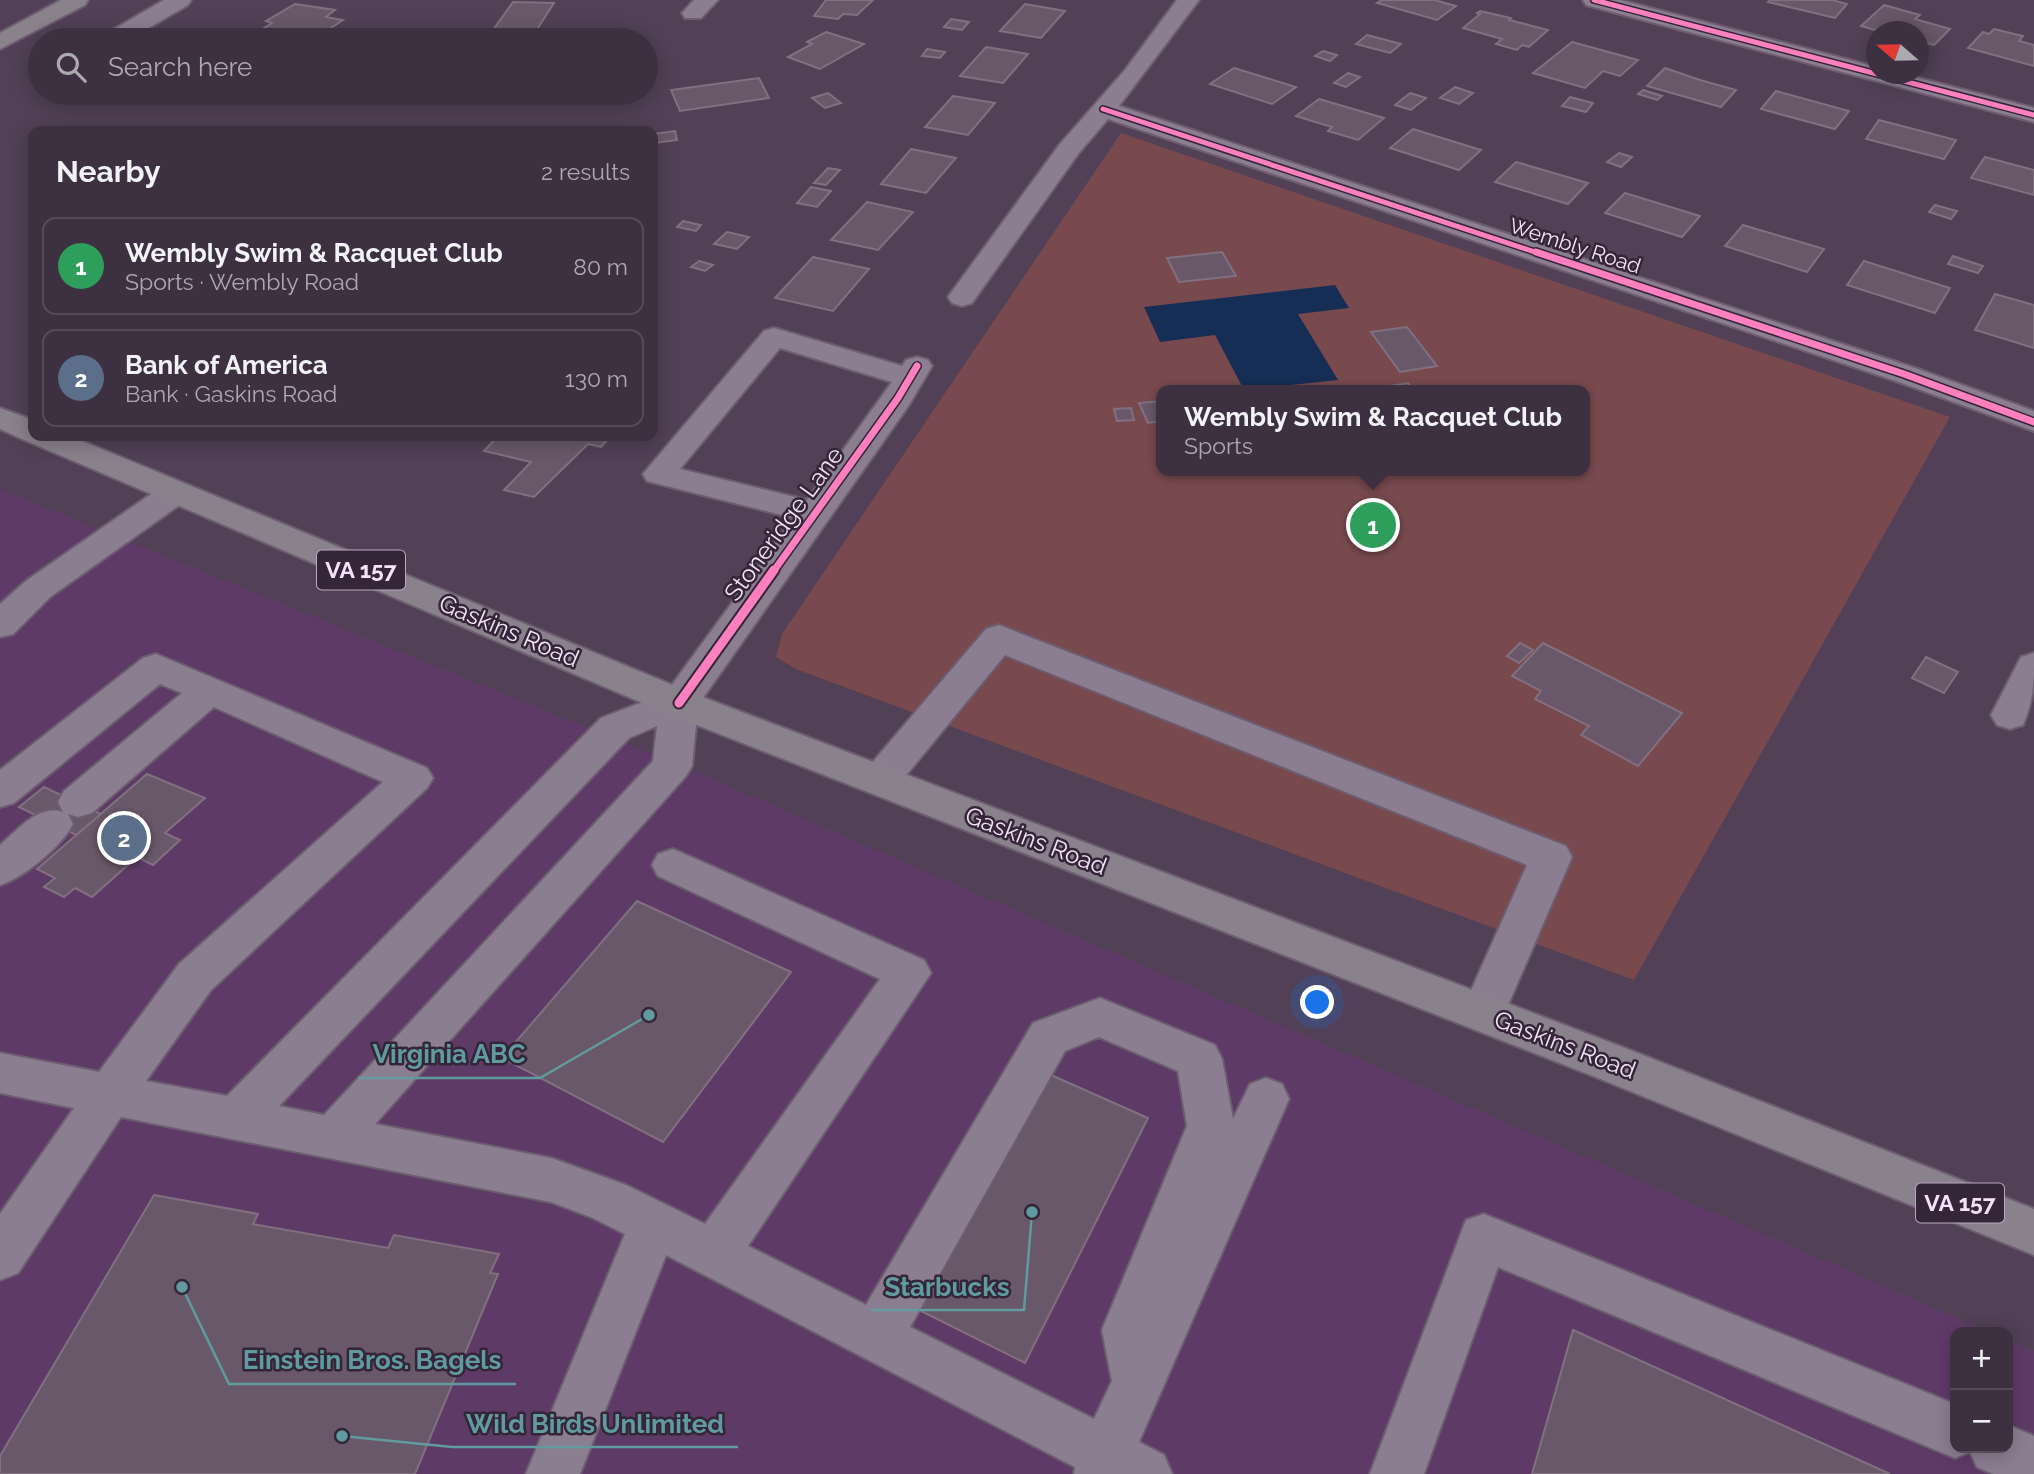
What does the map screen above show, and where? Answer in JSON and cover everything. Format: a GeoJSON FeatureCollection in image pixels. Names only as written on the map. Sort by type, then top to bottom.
{"type":"FeatureCollection","features":[{"type":"Feature","properties":{"kind":"main road"},"geometry":{"type":"LineString","coordinates":[[0,42],[77,0]]}},
{"type":"Feature","properties":{"kind":"main road"},"geometry":{"type":"LineString","coordinates":[[0,417],[28,430]]}},
{"type":"Feature","properties":{"kind":"main road","name":"Gaskins Road"},"geometry":{"type":"LineString","coordinates":[[55,441],[679,703],[1483,1013],[2034,1233]]}},
{"type":"Feature","properties":{"kind":"street"},"geometry":{"type":"LineString","coordinates":[[133,28],[180,0]]}},
{"type":"Feature","properties":{"kind":"street"},"geometry":{"type":"LineString","coordinates":[[962,298],[1069,149],[1133,75],[1188,0]]}},
{"type":"Feature","properties":{"kind":"street"},"geometry":{"type":"LineString","coordinates":[[1594,0],[2034,115]]}},
{"type":"Feature","properties":{"kind":"street","name":"Wembly Road"},"geometry":{"type":"LineString","coordinates":[[1103,109],[1904,374],[2034,422]]}},
{"type":"Feature","properties":{"kind":"street","name":"Stoneridge Lane"},"geometry":{"type":"LineString","coordinates":[[679,703],[815,513],[913,372],[774,337],[659,474],[815,513]]}},
{"type":"Feature","properties":{"kind":"street"},"geometry":{"type":"LineString","coordinates":[[0,625],[38,589],[176,492]]}},
{"type":"Feature","properties":{"kind":"street"},"geometry":{"type":"LineString","coordinates":[[880,780],[999,638],[1552,857],[1483,1013]]}},
{"type":"Feature","properties":{"kind":"street"},"geometry":{"type":"LineString","coordinates":[[2010,715],[2034,666]]}},
{"type":"Feature","properties":{"kind":"street"},"geometry":{"type":"LineString","coordinates":[[0,792],[156,667],[413,778],[195,977],[110,1094],[0,1256]]}},
{"type":"Feature","properties":{"kind":"street"},"geometry":{"type":"LineString","coordinates":[[0,869],[210,690]]}},
{"type":"Feature","properties":{"kind":"street"},"geometry":{"type":"LineString","coordinates":[[236,1119],[615,728],[679,703],[672,766],[333,1138]]}},
{"type":"Feature","properties":{"kind":"street"},"geometry":{"type":"LineString","coordinates":[[673,864],[909,973],[713,1254]]}},
{"type":"Feature","properties":{"kind":"street"},"geometry":{"type":"LineString","coordinates":[[876,1338],[1049,1037],[1100,1017],[1199,1059],[1211,1126],[1128,1330],[1139,1382]]}},
{"type":"Feature","properties":{"kind":"street"},"geometry":{"type":"LineString","coordinates":[[0,1073],[551,1181],[609,1202],[713,1254],[1117,1468],[1139,1382],[1266,1099]]}},
{"type":"Feature","properties":{"kind":"street"},"geometry":{"type":"LineString","coordinates":[[553,1474],[653,1224]]}},
{"type":"Feature","properties":{"kind":"street"},"geometry":{"type":"LineString","coordinates":[[1397,1474],[1484,1237],[1950,1429]]}},
{"type":"Feature","properties":{"kind":"street"},"geometry":{"type":"LineString","coordinates":[[2009,1453],[2034,1463]]}},
{"type":"Feature","properties":{"kind":"shaded area"},"geometry":{"type":"Polygon","coordinates":[[[1121,133],[1950,417],[1634,980],[796,669],[776,657],[782,634],[1121,133]]]}},
{"type":"Feature","properties":{"kind":"shaded area"},"geometry":{"type":"Polygon","coordinates":[[[0,489],[701,774],[1978,1327],[1950,1327],[1950,1453],[2013,1453],[2013,1342],[2034,1351],[2034,1474],[0,1474],[0,489]]]}},
{"type":"Feature","properties":{"kind":"water"},"geometry":{"type":"Polygon","coordinates":[[[1335,285],[1349,308],[1298,314],[1338,380],[1291,385],[1241,385],[1215,335],[1160,342],[1144,307],[1335,285]]]}},
{"type":"Feature","properties":{"kind":"building"},"geometry":{"type":"Polygon","coordinates":[[[826,0],[873,0],[857,15],[843,14],[838,19],[814,16],[826,0]]]}},
{"type":"Feature","properties":{"kind":"building"},"geometry":{"type":"Polygon","coordinates":[[[1382,0],[1434,0],[1456,6],[1437,20],[1377,3],[1382,0]]]}},
{"type":"Feature","properties":{"kind":"building"},"geometry":{"type":"Polygon","coordinates":[[[1832,0],[1847,4],[1835,18],[1768,2],[1832,0]]]}},
{"type":"Feature","properties":{"kind":"building"},"geometry":{"type":"Polygon","coordinates":[[[513,2],[554,3],[538,28],[494,28],[513,2]]]}},
{"type":"Feature","properties":{"kind":"building"},"geometry":{"type":"Polygon","coordinates":[[[295,4],[335,10],[326,17],[343,20],[331,28],[264,28],[272,23],[266,21],[295,4]]]}},
{"type":"Feature","properties":{"kind":"building"},"geometry":{"type":"Polygon","coordinates":[[[1025,4],[1065,11],[1041,38],[1000,31],[1025,4]]]}},
{"type":"Feature","properties":{"kind":"building"},"geometry":{"type":"Polygon","coordinates":[[[1884,5],[1920,15],[1915,19],[1922,21],[1866,21],[1884,5]]]}},
{"type":"Feature","properties":{"kind":"building"},"geometry":{"type":"Polygon","coordinates":[[[1480,11],[1548,30],[1529,47],[1522,45],[1517,50],[1496,44],[1502,39],[1463,28],[1480,14],[1477,13],[1480,11]]]}},
{"type":"Feature","properties":{"kind":"building"},"geometry":{"type":"Polygon","coordinates":[[[951,19],[969,22],[962,30],[944,27],[951,19]]]}},
{"type":"Feature","properties":{"kind":"building"},"geometry":{"type":"Polygon","coordinates":[[[1929,23],[1950,29],[1934,45],[1929,44],[1929,23]]]}},
{"type":"Feature","properties":{"kind":"building"},"geometry":{"type":"Polygon","coordinates":[[[1994,29],[2023,36],[2019,41],[2034,45],[2034,66],[1968,48],[1983,32],[1989,34],[1994,29]]]}},
{"type":"Feature","properties":{"kind":"building"},"geometry":{"type":"Polygon","coordinates":[[[826,32],[864,44],[820,69],[788,57],[812,44],[807,42],[826,32]]]}},
{"type":"Feature","properties":{"kind":"building"},"geometry":{"type":"Polygon","coordinates":[[[1367,35],[1401,44],[1390,53],[1356,44],[1367,35]]]}},
{"type":"Feature","properties":{"kind":"building"},"geometry":{"type":"Polygon","coordinates":[[[1572,42],[1638,60],[1620,76],[1603,71],[1585,88],[1533,73],[1572,42]]]}},
{"type":"Feature","properties":{"kind":"building"},"geometry":{"type":"Polygon","coordinates":[[[986,47],[1028,54],[1003,83],[960,76],[986,47]]]}},
{"type":"Feature","properties":{"kind":"building"},"geometry":{"type":"Polygon","coordinates":[[[927,49],[945,52],[940,58],[922,56],[927,49]]]}},
{"type":"Feature","properties":{"kind":"building"},"geometry":{"type":"Polygon","coordinates":[[[1323,51],[1337,55],[1330,61],[1315,56],[1323,51]]]}},
{"type":"Feature","properties":{"kind":"building"},"geometry":{"type":"Polygon","coordinates":[[[1234,68],[1296,87],[1272,104],[1210,84],[1234,68]]]}},
{"type":"Feature","properties":{"kind":"building"},"geometry":{"type":"Polygon","coordinates":[[[1665,68],[1736,90],[1721,107],[1647,86],[1665,68]]]}},
{"type":"Feature","properties":{"kind":"building"},"geometry":{"type":"Polygon","coordinates":[[[1348,73],[1360,77],[1346,87],[1334,83],[1348,73]]]}},
{"type":"Feature","properties":{"kind":"building"},"geometry":{"type":"Polygon","coordinates":[[[759,78],[769,98],[680,111],[671,90],[759,78]]]}},
{"type":"Feature","properties":{"kind":"building"},"geometry":{"type":"Polygon","coordinates":[[[1455,87],[1473,93],[1459,104],[1440,98],[1455,87]]]}},
{"type":"Feature","properties":{"kind":"building"},"geometry":{"type":"Polygon","coordinates":[[[1643,90],[1662,96],[1657,100],[1638,94],[1643,90]]]}},
{"type":"Feature","properties":{"kind":"building"},"geometry":{"type":"Polygon","coordinates":[[[1776,91],[1849,111],[1835,129],[1761,109],[1776,91]]]}},
{"type":"Feature","properties":{"kind":"building"},"geometry":{"type":"Polygon","coordinates":[[[828,93],[841,103],[825,108],[812,98],[828,93]]]}},
{"type":"Feature","properties":{"kind":"building"},"geometry":{"type":"Polygon","coordinates":[[[1410,93],[1426,98],[1411,110],[1395,105],[1410,93]]]}},
{"type":"Feature","properties":{"kind":"building"},"geometry":{"type":"Polygon","coordinates":[[[953,96],[995,103],[968,135],[925,127],[953,96]]]}},
{"type":"Feature","properties":{"kind":"building"},"geometry":{"type":"Polygon","coordinates":[[[1570,97],[1593,103],[1586,112],[1562,106],[1570,97]]]}},
{"type":"Feature","properties":{"kind":"building"},"geometry":{"type":"Polygon","coordinates":[[[1319,99],[1384,118],[1358,140],[1328,131],[1332,127],[1296,116],[1319,99]]]}},
{"type":"Feature","properties":{"kind":"building"},"geometry":{"type":"Polygon","coordinates":[[[1879,120],[1956,140],[1944,159],[1866,139],[1879,120]]]}},
{"type":"Feature","properties":{"kind":"building"},"geometry":{"type":"Polygon","coordinates":[[[1413,129],[1481,150],[1459,170],[1390,148],[1413,129]]]}},
{"type":"Feature","properties":{"kind":"building"},"geometry":{"type":"Polygon","coordinates":[[[675,131],[677,140],[658,143],[658,133],[675,131]]]}},
{"type":"Feature","properties":{"kind":"building"},"geometry":{"type":"Polygon","coordinates":[[[911,149],[956,158],[926,193],[881,184],[911,149]]]}},
{"type":"Feature","properties":{"kind":"building"},"geometry":{"type":"Polygon","coordinates":[[[1619,153],[1632,157],[1621,167],[1607,162],[1619,153]]]}},
{"type":"Feature","properties":{"kind":"building"},"geometry":{"type":"Polygon","coordinates":[[[1985,157],[2034,170],[2034,195],[1971,178],[1985,157]]]}},
{"type":"Feature","properties":{"kind":"building"},"geometry":{"type":"Polygon","coordinates":[[[1516,162],[1588,183],[1568,204],[1495,182],[1516,162]]]}},
{"type":"Feature","properties":{"kind":"building"},"geometry":{"type":"Polygon","coordinates":[[[828,168],[840,170],[826,185],[814,183],[828,168]]]}},
{"type":"Feature","properties":{"kind":"building"},"geometry":{"type":"Polygon","coordinates":[[[811,187],[831,191],[817,207],[797,203],[811,187]]]}},
{"type":"Feature","properties":{"kind":"building"},"geometry":{"type":"Polygon","coordinates":[[[1625,193],[1700,216],[1682,237],[1605,213],[1625,193]]]}},
{"type":"Feature","properties":{"kind":"building"},"geometry":{"type":"Polygon","coordinates":[[[867,202],[913,212],[878,250],[831,240],[867,202]]]}},
{"type":"Feature","properties":{"kind":"building"},"geometry":{"type":"Polygon","coordinates":[[[1935,205],[1957,211],[1951,219],[1929,212],[1935,205]]]}},
{"type":"Feature","properties":{"kind":"building"},"geometry":{"type":"Polygon","coordinates":[[[683,221],[701,225],[696,231],[677,227],[683,221]]]}},
{"type":"Feature","properties":{"kind":"building"},"geometry":{"type":"Polygon","coordinates":[[[1743,225],[1824,249],[1807,272],[1725,246],[1743,225]]]}},
{"type":"Feature","properties":{"kind":"building"},"geometry":{"type":"Polygon","coordinates":[[[727,232],[749,237],[737,249],[714,244],[727,232]]]}},
{"type":"Feature","properties":{"kind":"building"},"geometry":{"type":"Polygon","coordinates":[[[1222,252],[1236,276],[1179,282],[1167,258],[1222,252]]]}},
{"type":"Feature","properties":{"kind":"building"},"geometry":{"type":"Polygon","coordinates":[[[1953,256],[1983,266],[1978,273],[1948,264],[1953,256]]]}},
{"type":"Feature","properties":{"kind":"building"},"geometry":{"type":"Polygon","coordinates":[[[813,257],[869,269],[833,311],[775,298],[813,257]]]}},
{"type":"Feature","properties":{"kind":"building"},"geometry":{"type":"Polygon","coordinates":[[[699,261],[713,265],[705,271],[691,267],[699,261]]]}},
{"type":"Feature","properties":{"kind":"building"},"geometry":{"type":"Polygon","coordinates":[[[1864,261],[1950,288],[1935,313],[1847,285],[1864,261]]]}},
{"type":"Feature","properties":{"kind":"building"},"geometry":{"type":"Polygon","coordinates":[[[1995,294],[2034,305],[2034,348],[1975,330],[1995,294]]]}},
{"type":"Feature","properties":{"kind":"building"},"geometry":{"type":"Polygon","coordinates":[[[1407,327],[1437,366],[1400,372],[1371,332],[1407,327]]]}},
{"type":"Feature","properties":{"kind":"building"},"geometry":{"type":"Polygon","coordinates":[[[1156,401],[1156,422],[1148,423],[1139,403],[1156,401]]]}},
{"type":"Feature","properties":{"kind":"building"},"geometry":{"type":"Polygon","coordinates":[[[1131,408],[1134,420],[1117,421],[1114,409],[1131,408]]]}},
{"type":"Feature","properties":{"kind":"building"},"geometry":{"type":"Polygon","coordinates":[[[493,441],[606,441],[601,447],[588,444],[534,497],[504,490],[531,462],[484,451],[493,441]]]}},
{"type":"Feature","properties":{"kind":"building"},"geometry":{"type":"Polygon","coordinates":[[[1520,643],[1533,650],[1519,663],[1507,656],[1520,643]]]}},
{"type":"Feature","properties":{"kind":"building"},"geometry":{"type":"Polygon","coordinates":[[[1543,643],[1682,713],[1638,766],[1581,735],[1589,726],[1535,699],[1541,691],[1512,676],[1543,643]]]}},
{"type":"Feature","properties":{"kind":"building"},"geometry":{"type":"Polygon","coordinates":[[[1926,657],[1958,672],[1944,693],[1912,678],[1926,657]]]}},
{"type":"Feature","properties":{"kind":"building"},"geometry":{"type":"Polygon","coordinates":[[[147,774],[205,798],[165,833],[180,840],[153,865],[137,857],[92,897],[75,888],[64,897],[44,887],[55,878],[37,869],[147,774]]]}},
{"type":"Feature","properties":{"kind":"building"},"geometry":{"type":"Polygon","coordinates":[[[44,787],[101,814],[76,835],[19,807],[44,787]]]}},
{"type":"Feature","properties":{"kind":"building"},"geometry":{"type":"Polygon","coordinates":[[[637,901],[791,972],[663,1142],[502,1058],[637,901]]]}},
{"type":"Feature","properties":{"kind":"building"},"geometry":{"type":"Polygon","coordinates":[[[1042,1071],[1148,1118],[1025,1363],[909,1305],[1042,1071]]]}},
{"type":"Feature","properties":{"kind":"building"},"geometry":{"type":"Polygon","coordinates":[[[154,1195],[258,1214],[253,1224],[388,1248],[394,1235],[499,1254],[490,1273],[498,1274],[415,1474],[0,1474],[0,1456],[154,1195]]]}},
{"type":"Feature","properties":{"kind":"building"},"geometry":{"type":"Polygon","coordinates":[[[1573,1330],[1890,1474],[1532,1474],[1573,1330]]]}},
{"type":"Feature","properties":{"kind":"cycle path"},"geometry":{"type":"LineString","coordinates":[[1594,0],[2034,115]]}},
{"type":"Feature","properties":{"kind":"cycle path"},"geometry":{"type":"LineString","coordinates":[[1103,109],[1904,374],[2034,422]]}},
{"type":"Feature","properties":{"kind":"cycle path"},"geometry":{"type":"LineString","coordinates":[[679,703],[898,398],[917,366]]}},
{"type":"Feature","properties":{"kind":"place","name":"Wembly Swim & Racquet Club"},"geometry":{"type":"Point","coordinates":[1373,525]}},
{"type":"Feature","properties":{"kind":"place","name":"Bank of America"},"geometry":{"type":"Point","coordinates":[124,838]}},
{"type":"Feature","properties":{"kind":"place","name":"Virginia ABC"},"geometry":{"type":"Point","coordinates":[649,1015]}},
{"type":"Feature","properties":{"kind":"place","name":"Starbucks"},"geometry":{"type":"Point","coordinates":[1032,1212]}},
{"type":"Feature","properties":{"kind":"place","name":"Einstein Bros. Bagels"},"geometry":{"type":"Point","coordinates":[182,1287]}},
{"type":"Feature","properties":{"kind":"place","name":"Wild Birds Unlimited"},"geometry":{"type":"Point","coordinates":[342,1436]}}]}
